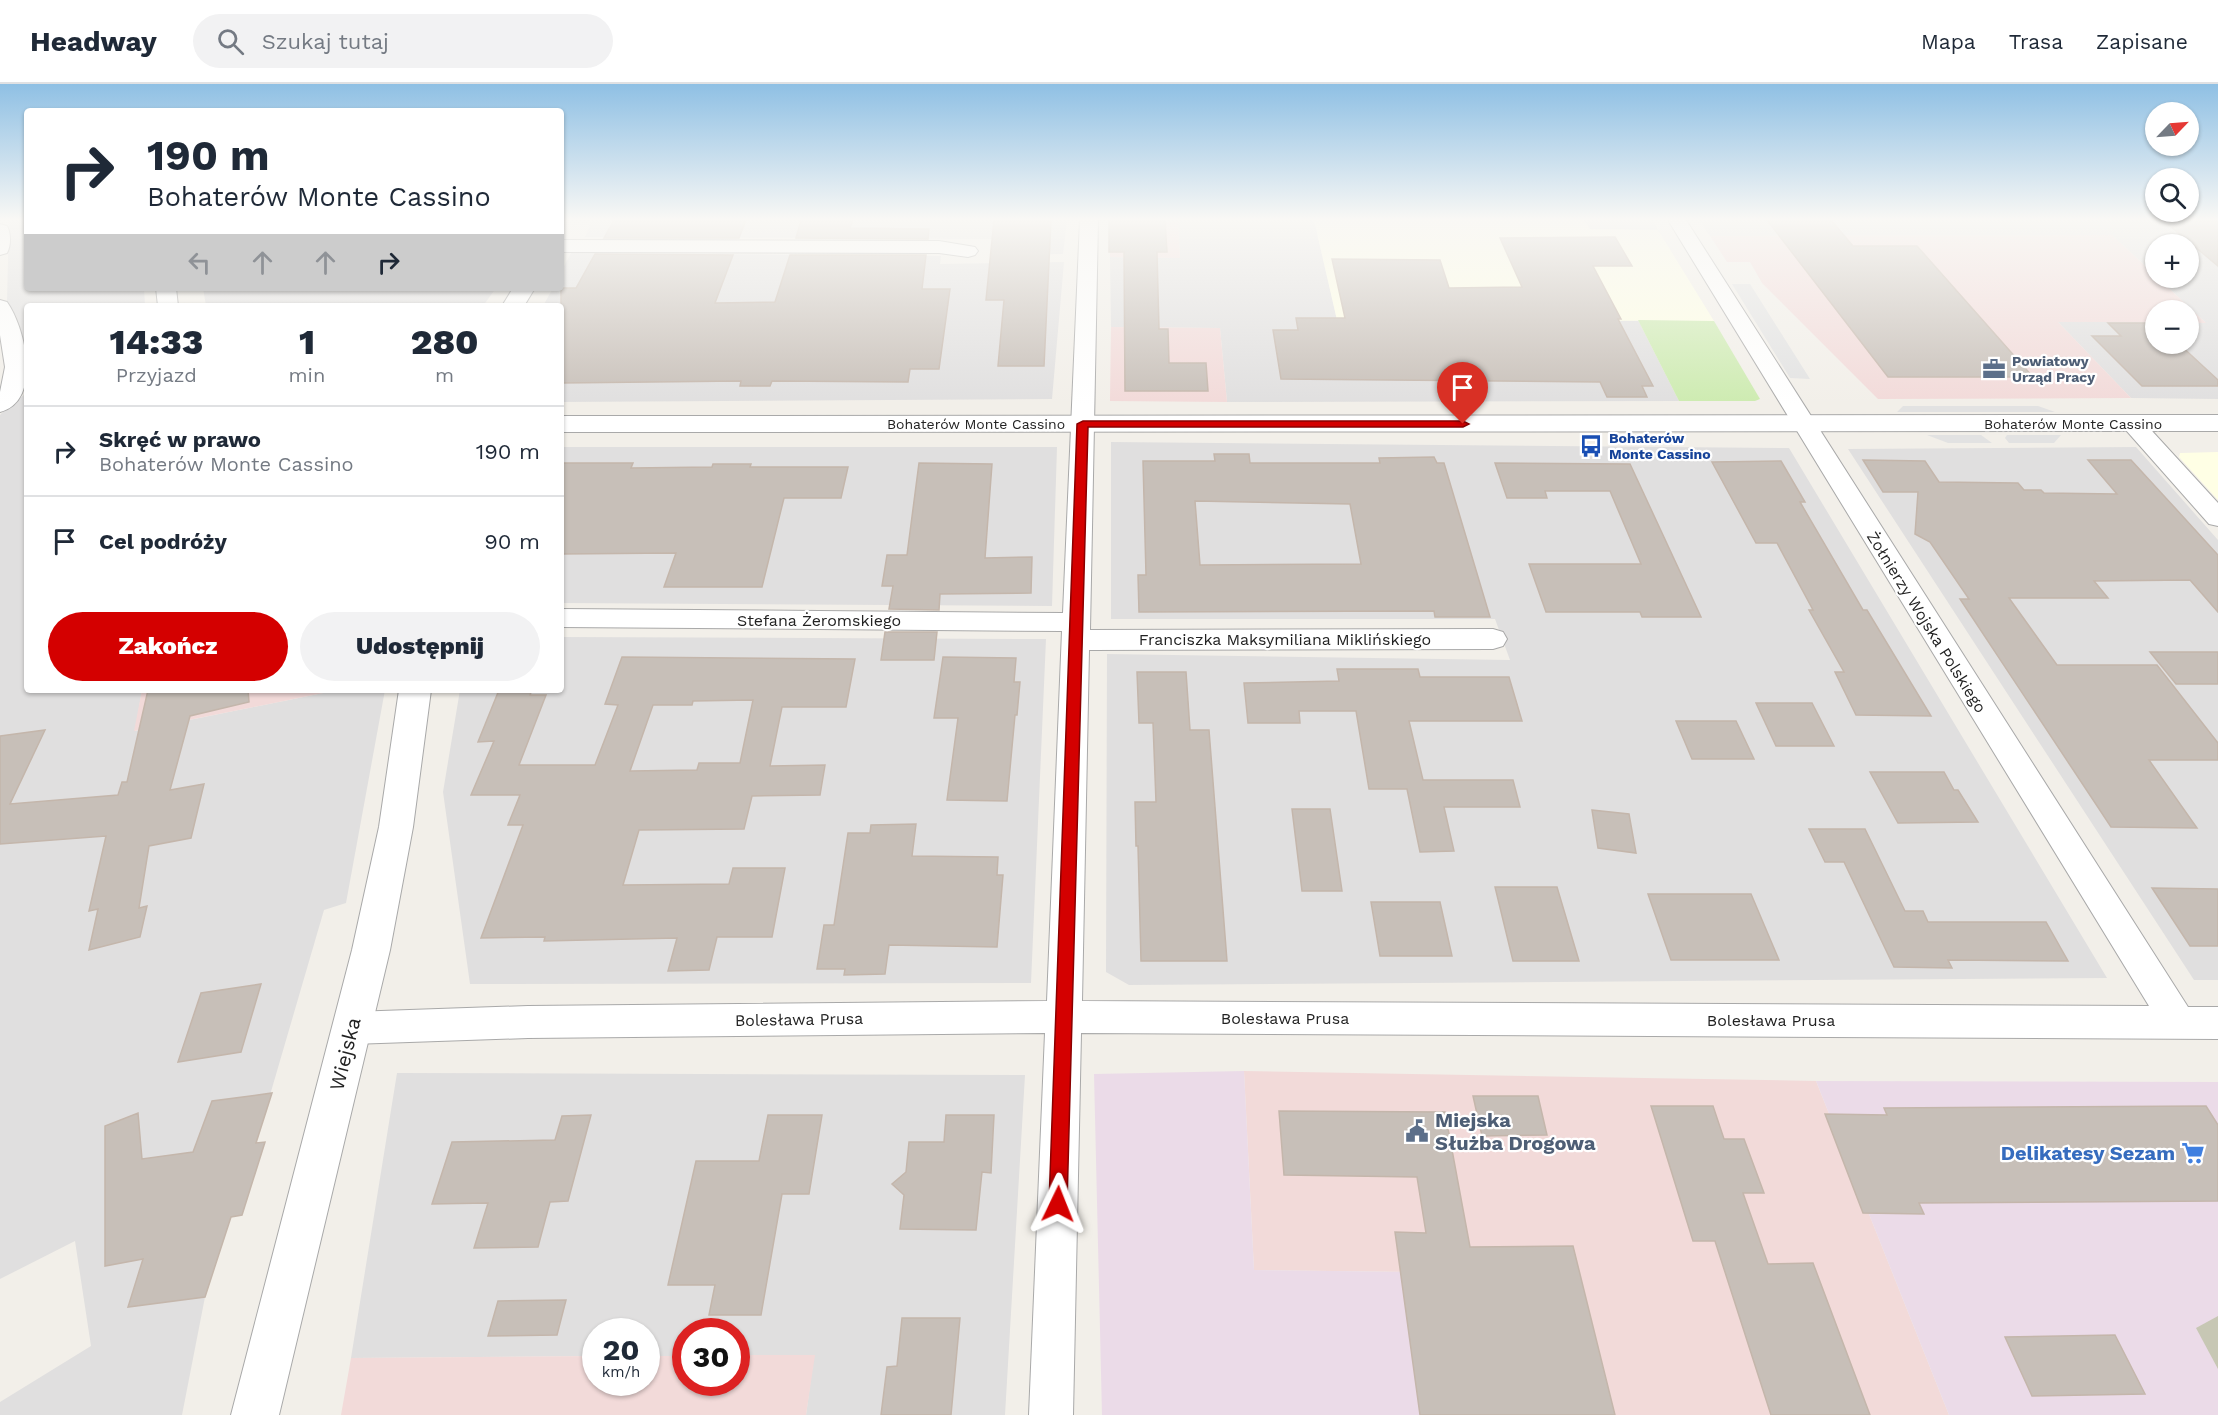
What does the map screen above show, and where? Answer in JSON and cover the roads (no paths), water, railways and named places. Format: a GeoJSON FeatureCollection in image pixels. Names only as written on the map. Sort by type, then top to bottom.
{"type":"FeatureCollection","features":[{"type":"Feature","properties":{"kind":"street"},"geometry":{"type":"LineString","coordinates":[[1051,1415],[1087,282]]}},
{"type":"Feature","properties":{"kind":"street","name":"Żołnierzy Wojska Polskiego"},"geometry":{"type":"LineString","coordinates":[[1715,282],[2179,1023]]}},
{"type":"Feature","properties":{"kind":"street"},"geometry":{"type":"LineString","coordinates":[[0,306],[7,318],[16,371],[12,390],[0,405]]}},
{"type":"Feature","properties":{"kind":"street","name":"Bohaterów Monte Cassino"},"geometry":{"type":"LineString","coordinates":[[564,424],[2218,423]]}},
{"type":"Feature","properties":{"kind":"street"},"geometry":{"type":"LineString","coordinates":[[2133,424],[2218,518]]}},
{"type":"Feature","properties":{"kind":"street","name":"Stefana Żeromskiego"},"geometry":{"type":"LineString","coordinates":[[564,618],[1076,631]]}},
{"type":"Feature","properties":{"kind":"street","name":"Franciszka Maksymiliana Miklińskiego"},"geometry":{"type":"LineString","coordinates":[[1076,631],[1493,639]]}},
{"type":"Feature","properties":{"kind":"street","name":"Wiejska"},"geometry":{"type":"LineString","coordinates":[[255,1415],[352,1028],[396,827],[415,693]]}},
{"type":"Feature","properties":{"kind":"street","name":"Bolesława Prusa"},"geometry":{"type":"LineString","coordinates":[[352,1028],[528,1022],[1064,1017],[2218,1023]]}},
{"type":"Feature","properties":{"kind":"place","name":"Powiatowy Urząd Pracy"},"geometry":{"type":"Point","coordinates":[1994,369]}},
{"type":"Feature","properties":{"kind":"place","name":"Bohaterów Monte Cassino"},"geometry":{"type":"Point","coordinates":[1591,446]}},
{"type":"Feature","properties":{"kind":"place","name":"Miejska Służba Drogowa"},"geometry":{"type":"Point","coordinates":[1417,1131]}},
{"type":"Feature","properties":{"kind":"place","name":"Delikatesy Sezam"},"geometry":{"type":"Point","coordinates":[2193,1153]}}]}
